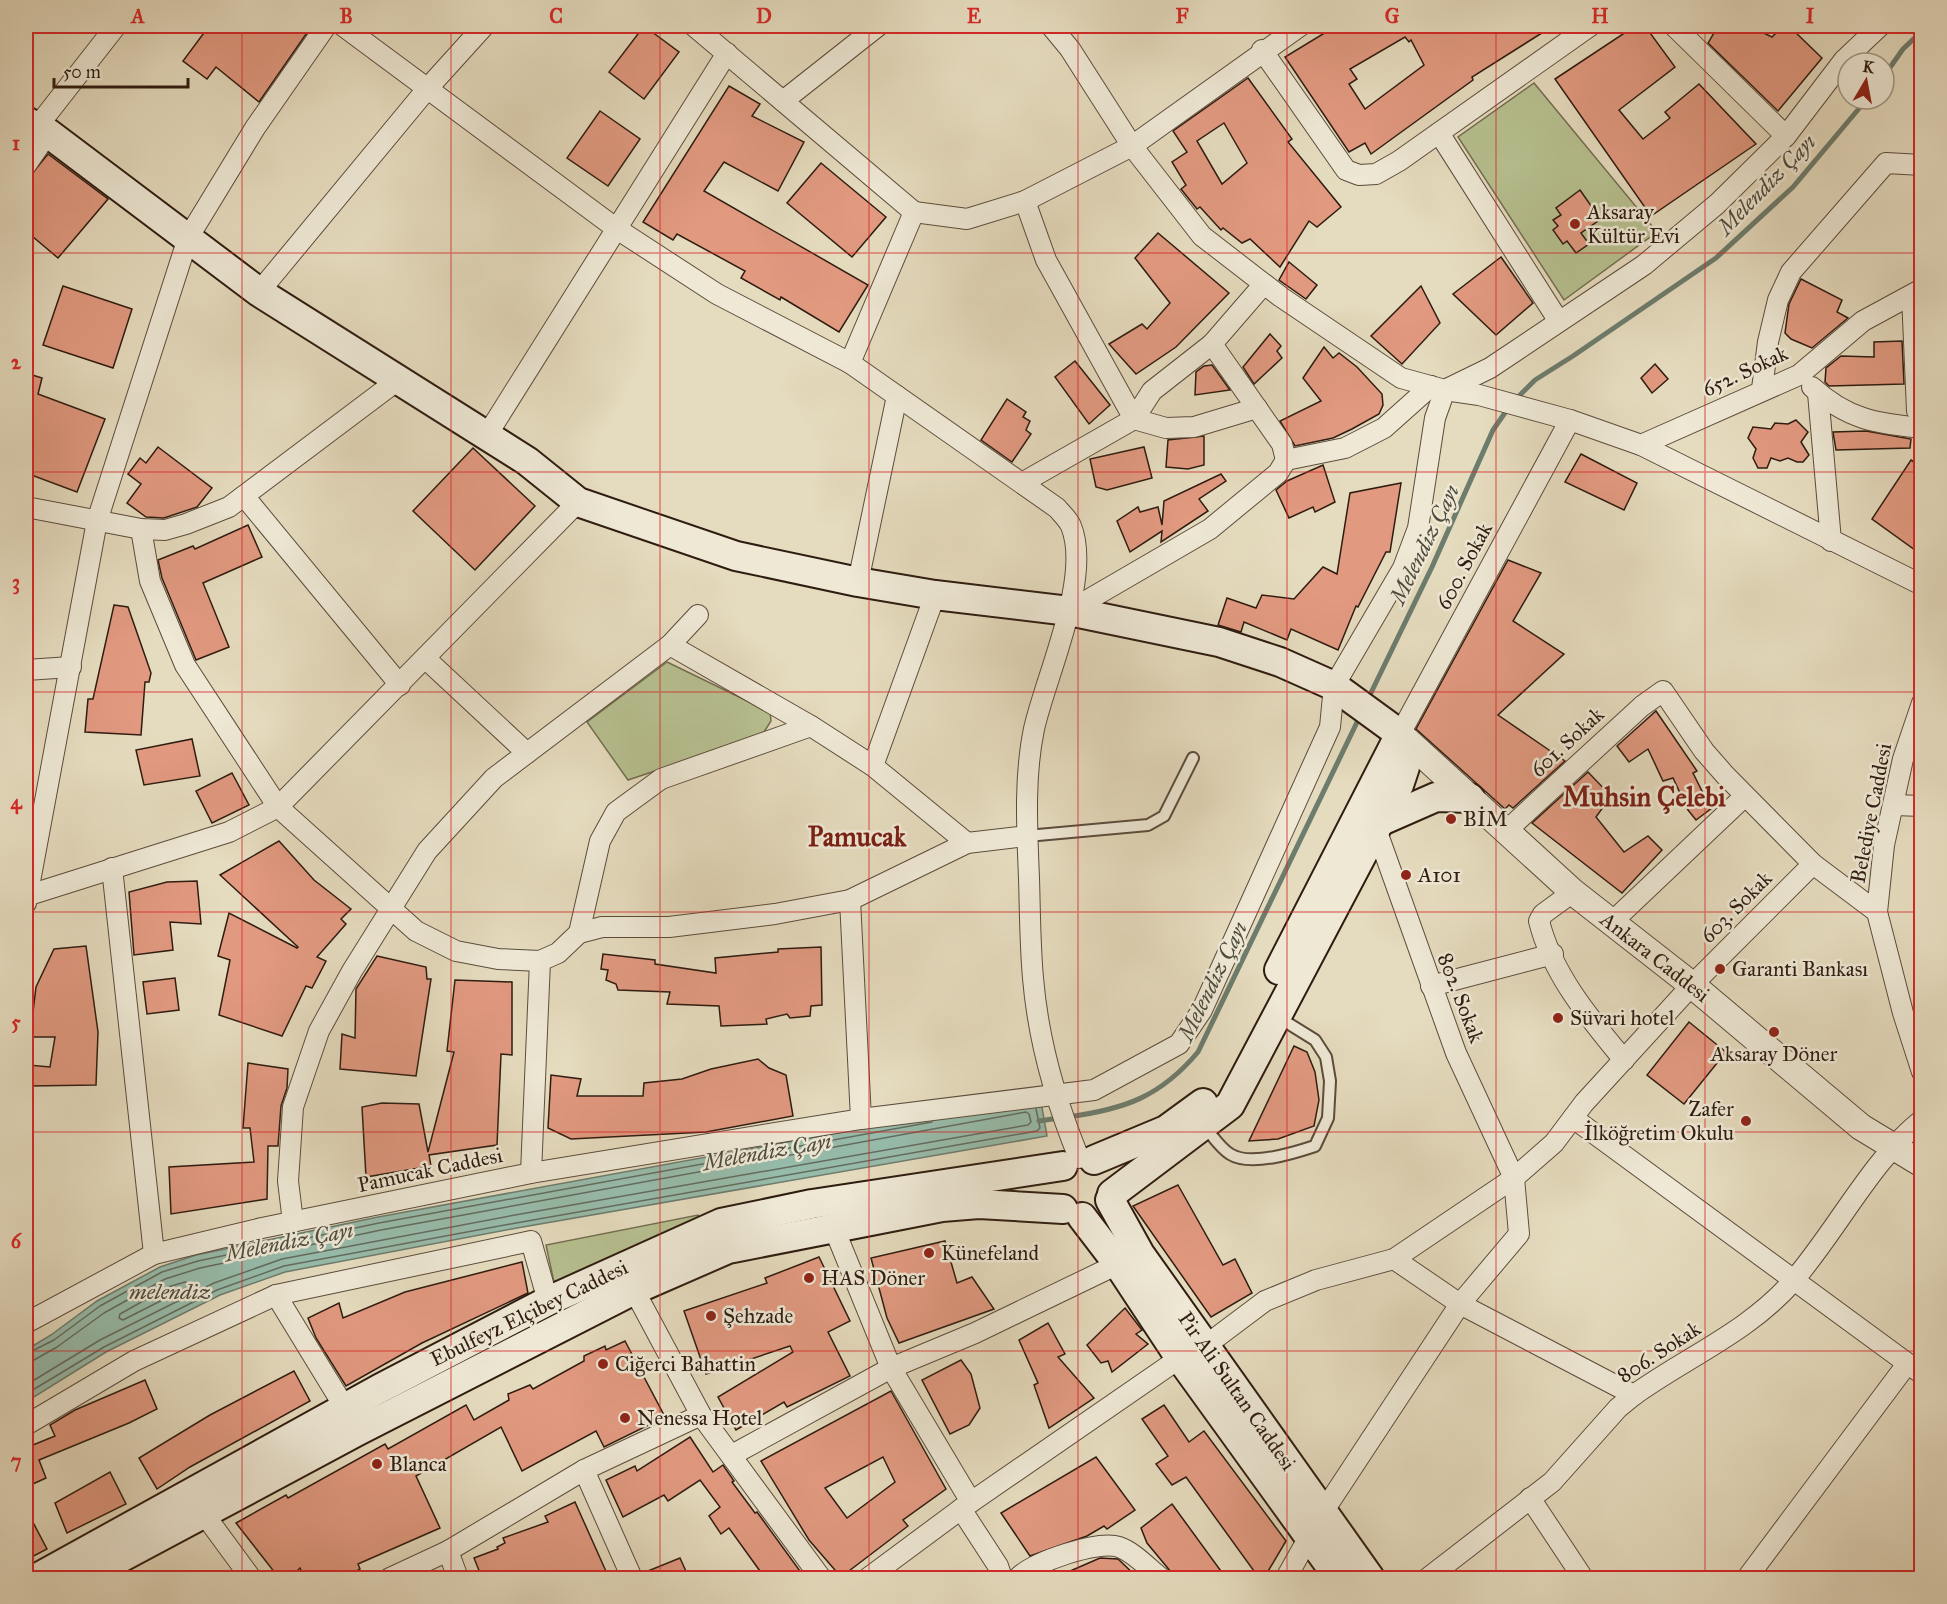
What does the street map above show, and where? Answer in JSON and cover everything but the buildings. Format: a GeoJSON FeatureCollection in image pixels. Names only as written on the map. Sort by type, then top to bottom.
{"type":"FeatureCollection","features":[{"type":"Feature","properties":{"kind":"main road"},"geometry":{"type":"LineString","coordinates":[[37,127],[259,292],[527,461],[578,502],[736,556],[858,582],[935,595],[1069,611],[1219,642],[1280,662],[1334,686],[1397,732],[1405,767],[1377,826],[1230,1105],[1111,1197],[1098,1213],[1072,1213]]}},
{"type":"Feature","properties":{"kind":"main road","name":"Ebulfeyz Elçibey Caddesi"},"geometry":{"type":"LineString","coordinates":[[37,1578],[345,1408],[548,1301],[721,1223],[1076,1155],[1166,1130],[1195,1110],[1224,1078],[1397,732]]}},
{"type":"Feature","properties":{"kind":"main road"},"geometry":{"type":"LineString","coordinates":[[1377,826],[1436,797],[1470,798]]}},
{"type":"Feature","properties":{"kind":"main road"},"geometry":{"type":"LineString","coordinates":[[1111,1197],[1110,1174],[1076,1155],[1055,1179],[1056,1200],[1072,1213],[1118,1264],[1180,1358],[1338,1578]]}},
{"type":"Feature","properties":{"kind":"main road","name":"Pir Ali Sultan Caddesi"},"geometry":{"type":"LineString","coordinates":[[1111,1197],[1140,1254],[1370,1578]]}},
{"type":"Feature","properties":{"kind":"main road","name":"Ebulfeyz Elçibey Caddesi"},"geometry":{"type":"LineString","coordinates":[[83,1578],[358,1431],[634,1290],[728,1249],[833,1226],[942,1207],[979,1204],[1072,1213]]}},
{"type":"Feature","properties":{"kind":"street"},"geometry":{"type":"LineString","coordinates":[[26,165],[37,127],[117,26]]}},
{"type":"Feature","properties":{"kind":"street"},"geometry":{"type":"LineString","coordinates":[[26,903],[97,521],[188,238],[255,128],[327,26]]}},
{"type":"Feature","properties":{"kind":"street"},"geometry":{"type":"LineString","coordinates":[[343,26],[617,230],[717,294],[850,363],[1057,508],[1071,525],[1076,566],[1069,611],[1034,730],[1027,795],[1027,836],[1033,978],[1039,1022],[1076,1155]]}},
{"type":"Feature","properties":{"kind":"street"},"geometry":{"type":"LineString","coordinates":[[259,292],[427,89],[484,26]]}},
{"type":"Feature","properties":{"kind":"street"},"geometry":{"type":"LineString","coordinates":[[694,26],[914,212],[967,219],[1025,201],[1132,146],[1262,50],[1300,26]]}},
{"type":"Feature","properties":{"kind":"street"},"geometry":{"type":"LineString","coordinates":[[783,101],[878,26]]}},
{"type":"Feature","properties":{"kind":"street"},"geometry":{"type":"LineString","coordinates":[[1051,26],[1070,49],[1132,146],[1202,237],[1264,284],[1401,378],[1438,388],[1479,395],[1570,420],[1641,445],[1922,585]]}},
{"type":"Feature","properties":{"kind":"street"},"geometry":{"type":"LineString","coordinates":[[1262,50],[1346,170],[1359,175],[1376,174],[1439,134],[1590,26]]}},
{"type":"Feature","properties":{"kind":"street"},"geometry":{"type":"LineString","coordinates":[[1674,26],[1786,136]]}},
{"type":"Feature","properties":{"kind":"street"},"geometry":{"type":"LineString","coordinates":[[1286,460],[1345,448],[1384,428],[1438,388],[1490,368],[1558,320],[1644,265],[1717,204],[1786,136],[1844,60],[1880,26]]}},
{"type":"Feature","properties":{"kind":"street"},"geometry":{"type":"LineString","coordinates":[[487,435],[727,53]]}},
{"type":"Feature","properties":{"kind":"street"},"geometry":{"type":"LineString","coordinates":[[1439,134],[1558,320]]}},
{"type":"Feature","properties":{"kind":"street"},"geometry":{"type":"LineString","coordinates":[[1762,389],[1768,342],[1778,300],[1791,272],[1886,163],[1922,165]]}},
{"type":"Feature","properties":{"kind":"street"},"geometry":{"type":"LineString","coordinates":[[1025,201],[1046,260],[1134,419],[1166,428],[1194,427],[1257,408]]}},
{"type":"Feature","properties":{"kind":"street"},"geometry":{"type":"LineString","coordinates":[[850,363],[914,212]]}},
{"type":"Feature","properties":{"kind":"street"},"geometry":{"type":"LineString","coordinates":[[1022,483],[1134,419],[1152,391],[1212,344],[1264,284]]}},
{"type":"Feature","properties":{"kind":"street"},"geometry":{"type":"LineString","coordinates":[[1917,292],[1917,411],[1922,416]]}},
{"type":"Feature","properties":{"kind":"street","name":"652. Sokak"},"geometry":{"type":"LineString","coordinates":[[1641,445],[1762,389],[1799,375],[1863,321],[1917,292]]}},
{"type":"Feature","properties":{"kind":"street"},"geometry":{"type":"LineString","coordinates":[[1069,611],[1210,529],[1278,473],[1286,460],[1282,444],[1212,344]]}},
{"type":"Feature","properties":{"kind":"street"},"geometry":{"type":"LineString","coordinates":[[1799,375],[1818,393],[1848,415],[1870,423],[1922,428]]}},
{"type":"Feature","properties":{"kind":"street"},"geometry":{"type":"LineString","coordinates":[[26,507],[141,529],[165,530],[186,524],[229,507],[398,380]]}},
{"type":"Feature","properties":{"kind":"street"},"geometry":{"type":"LineString","coordinates":[[1334,686],[1403,568],[1418,528],[1438,388]]}},
{"type":"Feature","properties":{"kind":"street"},"geometry":{"type":"LineString","coordinates":[[1818,393],[1831,541]]}},
{"type":"Feature","properties":{"kind":"street"},"geometry":{"type":"LineString","coordinates":[[858,582],[897,396]]}},
{"type":"Feature","properties":{"kind":"street","name":"600. Sokak"},"geometry":{"type":"LineString","coordinates":[[1397,732],[1570,420]]}},
{"type":"Feature","properties":{"kind":"street"},"geometry":{"type":"LineString","coordinates":[[244,496],[400,685]]}},
{"type":"Feature","properties":{"kind":"street"},"geometry":{"type":"LineString","coordinates":[[26,896],[229,832],[278,807],[578,502]]}},
{"type":"Feature","properties":{"kind":"street"},"geometry":{"type":"LineString","coordinates":[[141,529],[150,581],[185,665],[278,807],[416,931],[456,951],[498,959],[540,961],[558,953],[579,933],[602,927],[669,927],[776,914],[850,900],[967,843],[1027,836]]}},
{"type":"Feature","properties":{"kind":"street"},"geometry":{"type":"LineString","coordinates":[[873,766],[935,595]]}},
{"type":"Feature","properties":{"kind":"street"},"geometry":{"type":"LineString","coordinates":[[292,1222],[288,1181],[293,1107],[319,1031],[390,909],[427,851],[494,778],[670,645],[698,615]]}},
{"type":"Feature","properties":{"kind":"street"},"geometry":{"type":"LineString","coordinates":[[670,645],[811,726],[873,766],[967,843]]}},
{"type":"Feature","properties":{"kind":"street"},"geometry":{"type":"LineString","coordinates":[[426,659],[527,753]]}},
{"type":"Feature","properties":{"kind":"street"},"geometry":{"type":"LineString","coordinates":[[26,670],[71,667]]}},
{"type":"Feature","properties":{"kind":"street","name":"Pamucak Caddesi"},"geometry":{"type":"LineString","coordinates":[[26,1323],[154,1254],[292,1222],[531,1173],[861,1119],[1060,1100],[1094,1090],[1179,1044],[1202,1010],[1330,727],[1334,686]]}},
{"type":"Feature","properties":{"kind":"street","name":"601. Sokak"},"geometry":{"type":"LineString","coordinates":[[1506,831],[1635,712],[1664,691],[1704,752],[1745,796]]}},
{"type":"Feature","properties":{"kind":"street","name":"Belediye Caddesi"},"geometry":{"type":"LineString","coordinates":[[1922,703],[1903,759],[1884,845],[1876,912],[1903,1013],[1922,1072]]}},
{"type":"Feature","properties":{"kind":"street"},"geometry":{"type":"LineString","coordinates":[[579,933],[600,841],[616,812],[661,779],[811,726]]}},
{"type":"Feature","properties":{"kind":"street","name":"Ankara Caddesi"},"geometry":{"type":"LineString","coordinates":[[1397,732],[1573,892],[1692,985],[1861,1127],[1922,1164]]}},
{"type":"Feature","properties":{"kind":"street"},"geometry":{"type":"LineString","coordinates":[[1612,922],[1745,796],[1813,864],[1876,912]]}},
{"type":"Feature","properties":{"kind":"street"},"geometry":{"type":"LineString","coordinates":[[1894,805],[1922,806]]}},
{"type":"Feature","properties":{"kind":"street","name":"802. Sokak"},"geometry":{"type":"LineString","coordinates":[[1286,1578],[1310,1540],[1323,1512],[1460,1304],[1519,1234],[1514,1178],[1456,1053],[1377,826]]}},
{"type":"Feature","properties":{"kind":"street","name":"603. Sokak"},"geometry":{"type":"LineString","coordinates":[[1205,1346],[1265,1300],[1316,1280],[1394,1259],[1514,1178],[1554,1143],[1573,1118],[1692,985],[1813,864]]}},
{"type":"Feature","properties":{"kind":"street"},"geometry":{"type":"LineString","coordinates":[[112,868],[154,1254]]}},
{"type":"Feature","properties":{"kind":"street"},"geometry":{"type":"LineString","coordinates":[[1573,892],[1543,914],[1539,921],[1565,980],[1588,1016],[1624,1060]]}},
{"type":"Feature","properties":{"kind":"street"},"geometry":{"type":"LineString","coordinates":[[850,900],[861,1119]]}},
{"type":"Feature","properties":{"kind":"street"},"geometry":{"type":"LineString","coordinates":[[1431,986],[1552,954]]}},
{"type":"Feature","properties":{"kind":"street"},"geometry":{"type":"LineString","coordinates":[[531,1173],[540,961]]}},
{"type":"Feature","properties":{"kind":"street"},"geometry":{"type":"LineString","coordinates":[[1573,1118],[1914,1369],[1747,1578]]}},
{"type":"Feature","properties":{"kind":"street","name":"806. Sokak"},"geometry":{"type":"LineString","coordinates":[[1428,1578],[1552,1482],[1618,1408],[1634,1395],[1747,1324],[1793,1282],[1895,1147],[1922,1120]]}},
{"type":"Feature","properties":{"kind":"street"},"geometry":{"type":"LineString","coordinates":[[833,1226],[891,1368],[966,1505],[1002,1578]]}},
{"type":"Feature","properties":{"kind":"street"},"geometry":{"type":"LineString","coordinates":[[26,1425],[134,1361],[276,1295],[531,1241],[548,1301]]}},
{"type":"Feature","properties":{"kind":"street"},"geometry":{"type":"LineString","coordinates":[[1394,1259],[1460,1304],[1566,1362],[1634,1395]]}},
{"type":"Feature","properties":{"kind":"street"},"geometry":{"type":"LineString","coordinates":[[732,1455],[891,1368],[975,1333],[1118,1264]]}},
{"type":"Feature","properties":{"kind":"street"},"geometry":{"type":"LineString","coordinates":[[634,1290],[701,1415],[821,1578]]}},
{"type":"Feature","properties":{"kind":"street"},"geometry":{"type":"LineString","coordinates":[[276,1295],[345,1408]]}},
{"type":"Feature","properties":{"kind":"street"},"geometry":{"type":"LineString","coordinates":[[868,1578],[966,1505],[1180,1358]]}},
{"type":"Feature","properties":{"kind":"street"},"geometry":{"type":"LineString","coordinates":[[390,1578],[448,1551],[584,1470],[701,1415]]}},
{"type":"Feature","properties":{"kind":"street"},"geometry":{"type":"LineString","coordinates":[[584,1470],[632,1578]]}},
{"type":"Feature","properties":{"kind":"street"},"geometry":{"type":"LineString","coordinates":[[1530,1498],[1583,1578]]}},
{"type":"Feature","properties":{"kind":"street"},"geometry":{"type":"LineString","coordinates":[[204,1514],[251,1578]]}},
{"type":"Feature","properties":{"kind":"street"},"geometry":{"type":"LineString","coordinates":[[1018,1578],[1022,1573],[1053,1559],[1108,1545],[1122,1548],[1161,1578]]}},
{"type":"Feature","properties":{"kind":"street"},"geometry":{"type":"LineString","coordinates":[[448,1551],[458,1578]]}},
{"type":"Feature","properties":{"kind":"lane"},"geometry":{"type":"LineString","coordinates":[[1027,836],[1148,825],[1164,816],[1192,758]]}},
{"type":"Feature","properties":{"kind":"lane"},"geometry":{"type":"LineString","coordinates":[[1204,1126],[1231,1155],[1257,1160],[1291,1154],[1315,1146],[1328,1118],[1330,1082],[1326,1057],[1315,1041],[1276,1016]]}},
{"type":"Feature","properties":{"kind":"shaded area"},"geometry":{"type":"Polygon","coordinates":[[[1534,83],[1657,232],[1564,300],[1458,137],[1534,83]]]}},
{"type":"Feature","properties":{"kind":"shaded area"},"geometry":{"type":"Polygon","coordinates":[[[667,662],[770,712],[771,721],[762,735],[628,780],[587,722],[667,662]]]}},
{"type":"Feature","properties":{"kind":"shaded area"},"geometry":{"type":"Polygon","coordinates":[[[698,1215],[701,1224],[554,1282],[546,1245],[698,1215]]]}},
{"type":"Feature","properties":{"kind":"water","name":"melendiz"},"geometry":{"type":"Polygon","coordinates":[[[1040,1096],[1047,1136],[517,1228],[285,1272],[220,1295],[106,1352],[26,1402],[26,1350],[51,1335],[97,1301],[160,1267],[196,1255],[378,1217],[1040,1096]]]}},
{"type":"Feature","properties":{"kind":"waterway","name":"Melendiz Çayı"},"geometry":{"type":"LineString","coordinates":[[1896,59],[1922,31]]}},
{"type":"Feature","properties":{"kind":"waterway","name":"Melendiz Çayı"},"geometry":{"type":"LineString","coordinates":[[1515,400],[1535,380],[1716,258],[1793,187],[1857,111]]}},
{"type":"Feature","properties":{"kind":"waterway","name":"Melendiz Çayı"},"geometry":{"type":"LineString","coordinates":[[1367,701],[1432,567],[1493,430],[1509,407]]}},
{"type":"Feature","properties":{"kind":"waterway","name":"Melendiz Çayı"},"geometry":{"type":"LineString","coordinates":[[1068,1117],[1107,1110],[1140,1098],[1170,1080],[1198,1052],[1361,714]]}},
{"type":"Feature","properties":{"kind":"waterway","name":"Melendiz Çayı"},"geometry":{"type":"LineString","coordinates":[[1039,1121],[1059,1118]]}},
{"type":"Feature","properties":{"kind":"place","name":"Aksaray Kültür Evi"},"geometry":{"type":"Point","coordinates":[1575,224]}},
{"type":"Feature","properties":{"kind":"place","name":"BİM"},"geometry":{"type":"Point","coordinates":[1451,819]}},
{"type":"Feature","properties":{"kind":"place","name":"A101"},"geometry":{"type":"Point","coordinates":[1406,875]}},
{"type":"Feature","properties":{"kind":"place","name":"Garanti Bankası"},"geometry":{"type":"Point","coordinates":[1720,969]}},
{"type":"Feature","properties":{"kind":"place","name":"Süvari hotel"},"geometry":{"type":"Point","coordinates":[1558,1018]}},
{"type":"Feature","properties":{"kind":"place","name":"Aksaray Döner"},"geometry":{"type":"Point","coordinates":[1774,1032]}},
{"type":"Feature","properties":{"kind":"place","name":"Zafer İlköğretim Okulu"},"geometry":{"type":"Point","coordinates":[1746,1121]}},
{"type":"Feature","properties":{"kind":"place","name":"Künefeland"},"geometry":{"type":"Point","coordinates":[929,1253]}},
{"type":"Feature","properties":{"kind":"place","name":"HAS Döner"},"geometry":{"type":"Point","coordinates":[809,1278]}},
{"type":"Feature","properties":{"kind":"place","name":"Şehzade"},"geometry":{"type":"Point","coordinates":[711,1316]}},
{"type":"Feature","properties":{"kind":"place","name":"Ciğerci Bahattin"},"geometry":{"type":"Point","coordinates":[603,1364]}},
{"type":"Feature","properties":{"kind":"place","name":"Nenessa Hotel"},"geometry":{"type":"Point","coordinates":[625,1418]}},
{"type":"Feature","properties":{"kind":"place","name":"Blanca"},"geometry":{"type":"Point","coordinates":[377,1464]}},
{"type":"Feature","properties":{"kind":"district","name":"Muhsin Çelebi"},"geometry":{"type":"Point","coordinates":[1644,797]}},
{"type":"Feature","properties":{"kind":"district","name":"Pamucak"},"geometry":{"type":"Point","coordinates":[857,837]}}]}
